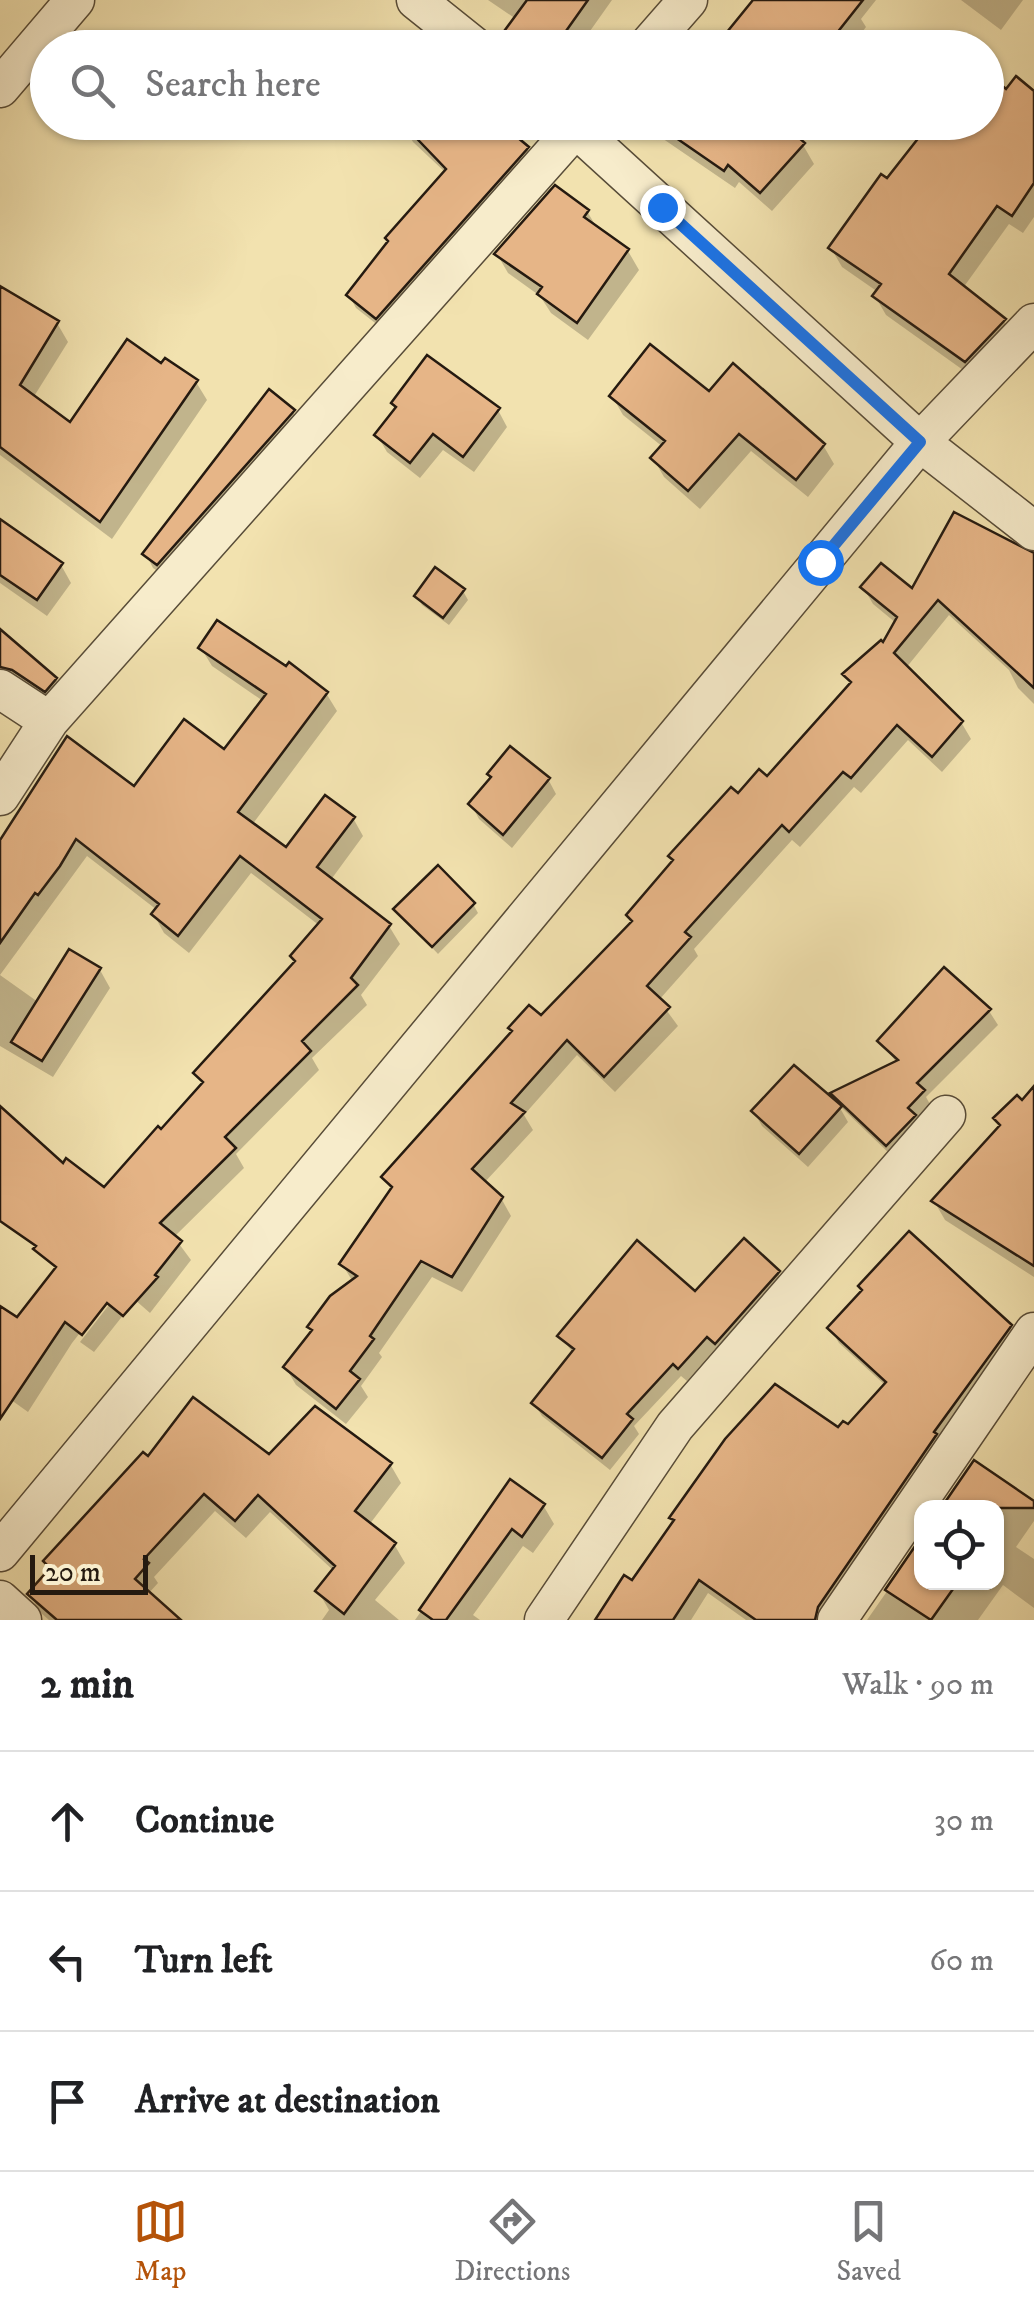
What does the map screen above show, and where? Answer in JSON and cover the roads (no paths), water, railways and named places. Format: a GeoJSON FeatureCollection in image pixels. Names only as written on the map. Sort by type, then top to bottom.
{"type":"FeatureCollection","features":[{"type":"Feature","properties":{"kind":"street"},"geometry":{"type":"LineString","coordinates":[[50,30],[76,0]]}},
{"type":"Feature","properties":{"kind":"street"},"geometry":{"type":"LineString","coordinates":[[416,0],[454,30]]}},
{"type":"Feature","properties":{"kind":"street"},"geometry":{"type":"LineString","coordinates":[[662,30],[688,0]]}},
{"type":"Feature","properties":{"kind":"street"},"geometry":{"type":"LineString","coordinates":[[0,88],[30,53]]}},
{"type":"Feature","properties":{"kind":"street"},"geometry":{"type":"LineString","coordinates":[[0,796],[49,721],[561,140]]}},
{"type":"Feature","properties":{"kind":"street"},"geometry":{"type":"LineString","coordinates":[[592,140],[920,442],[1034,531]]}},
{"type":"Feature","properties":{"kind":"street"},"geometry":{"type":"LineString","coordinates":[[0,1552],[920,442],[1034,322]]}},
{"type":"Feature","properties":{"kind":"street"},"geometry":{"type":"LineString","coordinates":[[0,689],[49,721]]}},
{"type":"Feature","properties":{"kind":"street"},"geometry":{"type":"LineString","coordinates":[[544,1620],[674,1426],[946,1115]]}},
{"type":"Feature","properties":{"kind":"street"},"geometry":{"type":"LineString","coordinates":[[836,1620],[1034,1332]]}},
{"type":"Feature","properties":{"kind":"street"},"geometry":{"type":"LineString","coordinates":[[0,1600],[22,1620]]}}]}
